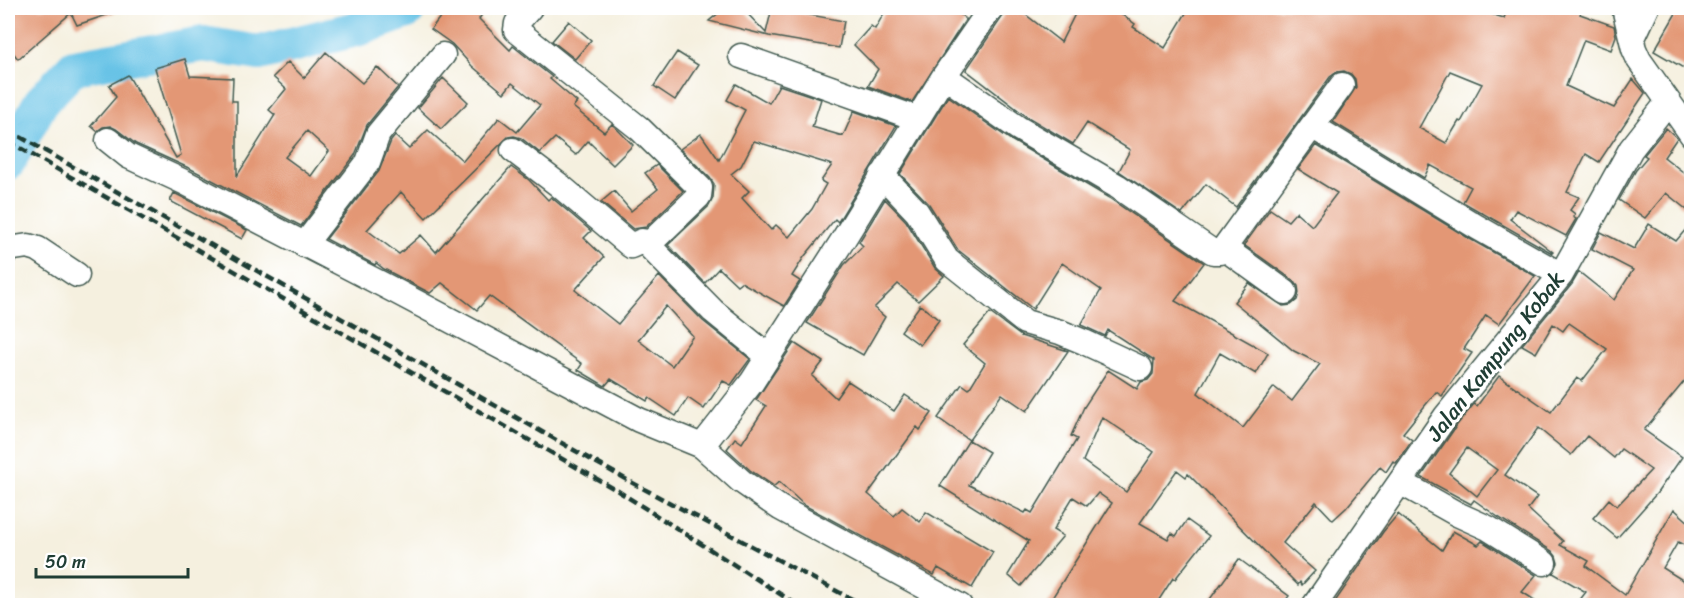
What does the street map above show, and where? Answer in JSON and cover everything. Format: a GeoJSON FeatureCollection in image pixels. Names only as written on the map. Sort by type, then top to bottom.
{"type":"FeatureCollection","features":[{"type":"Feature","properties":{"kind":"street"},"geometry":{"type":"LineString","coordinates":[[530,8],[517,23],[516,30],[640,129],[700,188],[699,196],[648,245]]}},
{"type":"Feature","properties":{"kind":"street"},"geometry":{"type":"LineString","coordinates":[[702,446],[752,382],[944,76],[992,8]]}},
{"type":"Feature","properties":{"kind":"street"},"geometry":{"type":"LineString","coordinates":[[1624,8],[1639,60],[1668,102],[1690,127]]}},
{"type":"Feature","properties":{"kind":"street"},"geometry":{"type":"LineString","coordinates":[[1632,40],[1647,8]]}},
{"type":"Feature","properties":{"kind":"street"},"geometry":{"type":"LineString","coordinates":[[304,245],[364,167],[378,134],[443,55]]}},
{"type":"Feature","properties":{"kind":"street"},"geometry":{"type":"LineString","coordinates":[[741,56],[918,118]]}},
{"type":"Feature","properties":{"kind":"street"},"geometry":{"type":"LineString","coordinates":[[944,76],[1018,128],[1117,186],[1213,252],[1220,252],[1224,248],[1342,85]]}},
{"type":"Feature","properties":{"kind":"street","name":"Jalan Kampung Kobak"},"geometry":{"type":"LineString","coordinates":[[1314,606],[1446,416],[1561,275],[1631,149],[1668,102]]}},
{"type":"Feature","properties":{"kind":"street"},"geometry":{"type":"LineString","coordinates":[[1312,126],[1477,227],[1561,275]]}},
{"type":"Feature","properties":{"kind":"street"},"geometry":{"type":"LineString","coordinates":[[108,140],[120,151],[134,159],[184,182],[398,292],[639,420],[702,446],[741,481],[780,508],[960,606]]}},
{"type":"Feature","properties":{"kind":"street"},"geometry":{"type":"LineString","coordinates":[[513,150],[559,184],[629,244],[633,246],[644,241],[713,311],[768,357]]}},
{"type":"Feature","properties":{"kind":"street"},"geometry":{"type":"LineString","coordinates":[[882,175],[917,212],[947,260],[1025,322],[1060,332],[1140,368]]}},
{"type":"Feature","properties":{"kind":"street"},"geometry":{"type":"LineString","coordinates":[[8,249],[28,246],[38,249],[77,275]]}},
{"type":"Feature","properties":{"kind":"street"},"geometry":{"type":"LineString","coordinates":[[1224,248],[1285,292]]}},
{"type":"Feature","properties":{"kind":"street"},"geometry":{"type":"LineString","coordinates":[[1400,482],[1457,514],[1488,528],[1545,563]]}},
{"type":"Feature","properties":{"kind":"building"},"geometry":{"type":"Polygon","coordinates":[[[8,8],[120,8],[121,10],[77,25],[71,13],[18,59],[8,46],[8,8]]]}},
{"type":"Feature","properties":{"kind":"building"},"geometry":{"type":"Polygon","coordinates":[[[447,8],[486,8],[479,19],[510,50],[513,46],[552,77],[550,79],[577,102],[573,107],[604,132],[612,124],[633,145],[613,165],[588,141],[576,155],[555,138],[540,153],[521,138],[508,137],[426,218],[401,192],[367,230],[399,254],[421,235],[436,252],[511,167],[529,180],[548,200],[551,197],[591,231],[584,238],[604,257],[575,290],[618,324],[659,276],[703,321],[750,359],[731,385],[723,381],[704,409],[688,398],[676,416],[649,398],[647,401],[611,379],[605,386],[578,370],[582,364],[489,296],[477,310],[442,283],[430,293],[326,239],[379,171],[395,136],[409,149],[428,130],[463,161],[499,118],[517,132],[540,105],[512,83],[504,93],[472,66],[452,44],[431,29],[447,8]],[[666,306],[638,340],[672,366],[693,336],[666,306]]]}},
{"type":"Feature","properties":{"kind":"building"},"geometry":{"type":"Polygon","coordinates":[[[725,8],[742,8],[766,33],[772,8],[844,21],[839,48],[769,36],[709,21],[725,8]]]}},
{"type":"Feature","properties":{"kind":"building"},"geometry":{"type":"Polygon","coordinates":[[[887,8],[952,8],[966,19],[912,102],[868,86],[878,69],[854,45],[871,26],[875,29],[887,8]]]}},
{"type":"Feature","properties":{"kind":"building"},"geometry":{"type":"Polygon","coordinates":[[[1005,8],[1017,8],[1061,42],[1078,8],[1112,8],[1135,24],[1133,27],[1165,48],[1189,8],[1472,8],[1504,18],[1508,8],[1583,8],[1580,14],[1614,26],[1616,36],[1611,50],[1584,40],[1566,86],[1614,108],[1633,79],[1645,93],[1599,162],[1586,154],[1567,192],[1579,197],[1570,210],[1575,214],[1573,217],[1576,219],[1566,236],[1516,210],[1510,219],[1552,253],[1463,202],[1471,187],[1430,165],[1424,178],[1333,122],[1356,87],[1355,79],[1344,71],[1337,72],[1330,77],[1236,207],[1206,184],[1182,214],[1119,171],[1130,150],[1087,123],[1073,144],[1026,116],[966,70],[1003,16],[1005,8]],[[1450,71],[1419,128],[1446,143],[1459,121],[1461,122],[1482,84],[1450,71]]]}},
{"type":"Feature","properties":{"kind":"building"},"geometry":{"type":"Polygon","coordinates":[[[1679,8],[1692,8],[1692,73],[1654,51],[1679,8]]]}},
{"type":"Feature","properties":{"kind":"building"},"geometry":{"type":"Polygon","coordinates":[[[569,21],[591,40],[575,59],[552,41],[569,21]]]}},
{"type":"Feature","properties":{"kind":"building"},"geometry":{"type":"Polygon","coordinates":[[[326,52],[362,83],[377,67],[398,87],[367,125],[355,155],[301,226],[191,169],[136,144],[110,126],[97,131],[91,126],[116,97],[109,85],[128,75],[176,158],[181,155],[155,68],[185,59],[190,76],[233,78],[232,101],[237,101],[237,176],[275,115],[269,110],[286,89],[273,77],[288,62],[304,78],[326,52]],[[307,131],[285,157],[311,176],[329,151],[307,131]]]}},
{"type":"Feature","properties":{"kind":"building"},"geometry":{"type":"Polygon","coordinates":[[[677,52],[698,65],[675,100],[654,86],[677,52]]]}},
{"type":"Feature","properties":{"kind":"building"},"geometry":{"type":"Polygon","coordinates":[[[443,78],[468,102],[441,129],[418,108],[443,78]]]}},
{"type":"Feature","properties":{"kind":"building"},"geometry":{"type":"Polygon","coordinates":[[[736,84],[769,103],[779,85],[821,99],[812,127],[843,136],[854,111],[896,126],[838,222],[835,219],[804,257],[792,276],[800,281],[784,306],[741,282],[737,285],[719,268],[705,283],[668,245],[709,206],[713,198],[714,184],[710,178],[680,149],[701,134],[719,160],[745,110],[727,100],[736,84]],[[754,141],[741,166],[731,174],[749,191],[742,198],[771,230],[776,225],[789,237],[812,209],[826,184],[821,181],[832,165],[754,141]]]}},
{"type":"Feature","properties":{"kind":"building"},"geometry":{"type":"Polygon","coordinates":[[[948,96],[1011,140],[1109,198],[1204,263],[1175,301],[1268,353],[1256,374],[1220,353],[1198,393],[1243,428],[1274,387],[1292,401],[1320,364],[1294,351],[1234,302],[1249,283],[1283,306],[1291,305],[1297,300],[1298,286],[1294,281],[1244,245],[1270,209],[1288,221],[1296,212],[1312,226],[1337,193],[1298,169],[1316,145],[1535,276],[1499,324],[1486,315],[1464,349],[1472,353],[1442,396],[1436,392],[1403,433],[1412,440],[1396,463],[1393,461],[1386,472],[1380,467],[1333,520],[1316,502],[1283,543],[1315,571],[1302,585],[1300,582],[1298,585],[1188,474],[1186,477],[1177,470],[1140,523],[1168,539],[1172,533],[1176,536],[1187,520],[1209,536],[1175,579],[1173,578],[1155,606],[1047,606],[1112,503],[1098,493],[1087,506],[1073,497],[1053,530],[1063,536],[1021,586],[1008,575],[1029,541],[940,486],[969,440],[989,452],[969,485],[1025,513],[1027,510],[1032,513],[1077,439],[1071,436],[1084,407],[1108,370],[1137,389],[1141,382],[1148,380],[1153,374],[1154,360],[1108,330],[1105,336],[1081,325],[1101,290],[1062,263],[1033,309],[958,250],[929,204],[900,174],[948,96]],[[1102,417],[1083,461],[1126,492],[1154,452],[1102,417]]]}},
{"type":"Feature","properties":{"kind":"building"},"geometry":{"type":"Polygon","coordinates":[[[1666,128],[1677,138],[1664,157],[1692,179],[1692,214],[1666,193],[1645,218],[1619,200],[1636,170],[1647,157],[1644,155],[1666,128]]]}},
{"type":"Feature","properties":{"kind":"building"},"geometry":{"type":"Polygon","coordinates":[[[657,165],[683,191],[646,227],[633,229],[601,202],[614,191],[631,211],[658,189],[645,173],[657,165]]]}},
{"type":"Feature","properties":{"kind":"building"},"geometry":{"type":"Polygon","coordinates":[[[174,193],[247,230],[242,239],[170,201],[174,193]]]}},
{"type":"Feature","properties":{"kind":"building"},"geometry":{"type":"Polygon","coordinates":[[[885,199],[906,221],[935,268],[944,276],[918,301],[898,284],[874,308],[885,317],[863,355],[807,323],[844,265],[863,246],[859,242],[885,199]]]}},
{"type":"Feature","properties":{"kind":"building"},"geometry":{"type":"Polygon","coordinates":[[[1692,222],[1692,372],[1644,430],[1682,457],[1657,493],[1617,538],[1593,518],[1609,499],[1617,506],[1651,470],[1621,449],[1614,458],[1587,436],[1571,455],[1538,428],[1505,475],[1537,497],[1528,509],[1563,541],[1560,545],[1589,561],[1586,566],[1625,595],[1674,509],[1692,525],[1692,549],[1678,542],[1663,568],[1692,586],[1692,606],[1575,606],[1586,592],[1553,573],[1558,563],[1552,551],[1474,500],[1471,504],[1421,477],[1457,425],[1474,404],[1477,406],[1499,376],[1551,412],[1577,378],[1582,381],[1607,349],[1569,323],[1563,331],[1553,324],[1536,353],[1522,345],[1572,284],[1579,272],[1614,300],[1633,270],[1592,249],[1601,232],[1634,249],[1649,224],[1676,241],[1692,222]],[[1467,448],[1449,473],[1477,496],[1497,470],[1467,448]]]}},
{"type":"Feature","properties":{"kind":"building"},"geometry":{"type":"Polygon","coordinates":[[[920,305],[939,320],[920,345],[901,331],[920,305]]]}},
{"type":"Feature","properties":{"kind":"building"},"geometry":{"type":"Polygon","coordinates":[[[990,313],[1021,336],[1068,351],[1027,411],[1002,394],[969,440],[938,418],[962,384],[969,389],[985,363],[963,345],[990,313]]]}},
{"type":"Feature","properties":{"kind":"building"},"geometry":{"type":"Polygon","coordinates":[[[794,343],[823,362],[812,376],[836,398],[848,381],[894,411],[905,395],[932,413],[920,430],[917,427],[868,494],[894,516],[902,508],[920,522],[926,512],[993,552],[972,588],[938,568],[934,575],[804,505],[779,482],[774,486],[750,470],[727,449],[735,438],[742,443],[766,406],[756,400],[794,343]]]}},
{"type":"Feature","properties":{"kind":"building"},"geometry":{"type":"Polygon","coordinates":[[[1398,514],[1442,550],[1453,531],[1478,545],[1482,541],[1536,575],[1522,592],[1544,606],[1332,606],[1398,514]]]}},
{"type":"Feature","properties":{"kind":"building"},"geometry":{"type":"Polygon","coordinates":[[[1239,559],[1289,596],[1281,606],[1205,606],[1239,559]]]}},
{"type":"Feature","properties":{"kind":"waterway"},"geometry":{"type":"LineString","coordinates":[[8,162],[41,102],[74,67],[203,44],[259,53],[360,28],[407,11],[409,8]]}},
{"type":"Feature","properties":{"kind":"railway"},"geometry":{"type":"LineString","coordinates":[[8,130],[627,480],[865,606]]}},
{"type":"Feature","properties":{"kind":"railway"},"geometry":{"type":"LineString","coordinates":[[8,141],[618,491],[799,606]]}}]}
